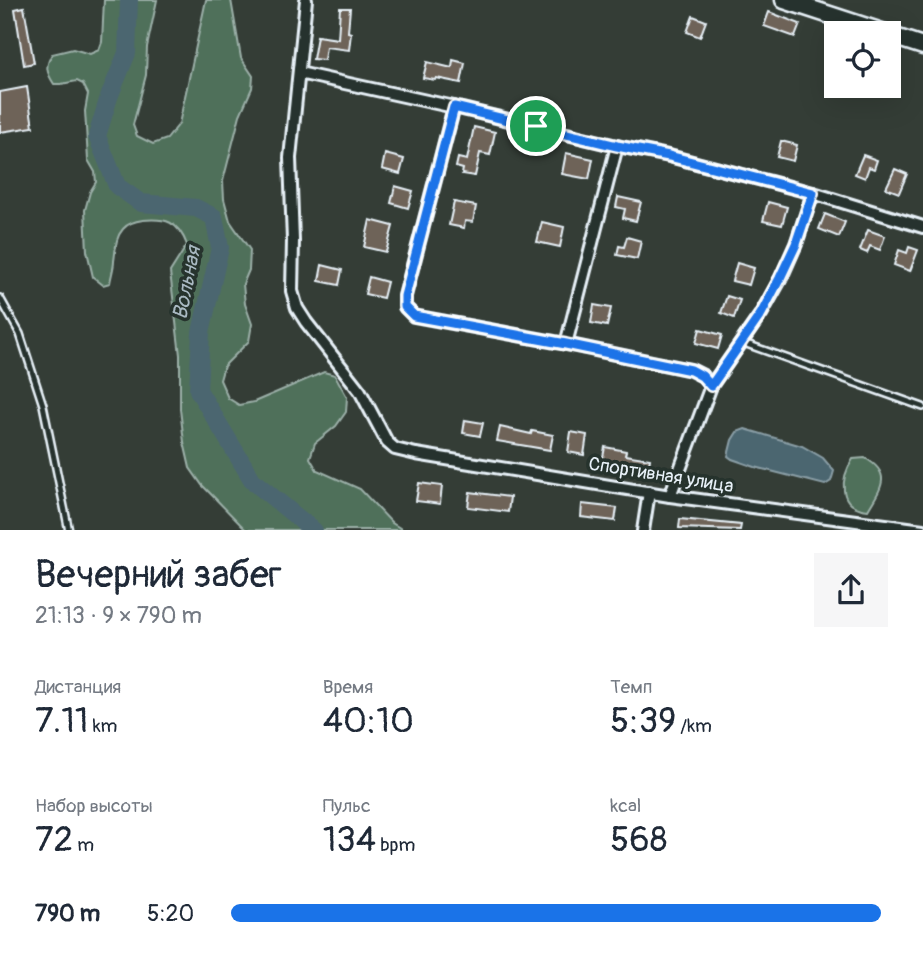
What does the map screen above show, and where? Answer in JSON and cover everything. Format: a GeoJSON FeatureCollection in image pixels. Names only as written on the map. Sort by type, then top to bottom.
{"type":"FeatureCollection","features":[{"type":"Feature","properties":{"kind":"street"},"geometry":{"type":"LineString","coordinates":[[306,0],[299,73],[669,156],[813,193],[923,227]]}},
{"type":"Feature","properties":{"kind":"street"},"geometry":{"type":"LineString","coordinates":[[784,0],[848,21]]}},
{"type":"Feature","properties":{"kind":"street"},"geometry":{"type":"LineString","coordinates":[[901,39],[923,46]]}},
{"type":"Feature","properties":{"kind":"street","name":"Спортивная улица"},"geometry":{"type":"LineString","coordinates":[[299,73],[290,158],[292,291],[297,308],[306,322],[360,391],[387,442],[396,449],[670,496],[922,529]]}},
{"type":"Feature","properties":{"kind":"street"},"geometry":{"type":"LineString","coordinates":[[454,107],[405,296],[405,307],[414,316],[691,370],[702,376],[711,386]]}},
{"type":"Feature","properties":{"kind":"street"},"geometry":{"type":"LineString","coordinates":[[566,344],[617,146]]}},
{"type":"Feature","properties":{"kind":"street"},"geometry":{"type":"LineString","coordinates":[[670,496],[711,386],[761,314],[796,244],[813,193]]}},
{"type":"Feature","properties":{"kind":"street"},"geometry":{"type":"LineString","coordinates":[[643,530],[649,492]]}},
{"type":"Feature","properties":{"kind":"lane"},"geometry":{"type":"LineString","coordinates":[[0,298],[20,334],[43,405],[69,530]]}},
{"type":"Feature","properties":{"kind":"lane"},"geometry":{"type":"LineString","coordinates":[[741,342],[923,407]]}},
{"type":"Feature","properties":{"kind":"green space"},"geometry":{"type":"Polygon","coordinates":[[[104,0],[157,0],[147,47],[146,75],[133,125],[137,136],[153,144],[167,139],[179,124],[206,0],[231,0],[241,58],[253,76],[252,88],[240,115],[223,181],[224,199],[230,221],[250,250],[249,270],[243,284],[245,304],[252,324],[249,341],[224,366],[220,380],[228,398],[239,405],[254,402],[324,372],[335,375],[347,397],[346,412],[336,426],[315,443],[310,458],[317,470],[360,489],[392,523],[403,530],[246,530],[202,485],[190,468],[180,409],[180,355],[170,272],[187,245],[180,231],[170,223],[158,220],[134,222],[125,227],[118,236],[110,283],[103,285],[93,277],[87,251],[85,210],[96,182],[95,172],[88,160],[85,111],[88,94],[83,84],[77,81],[54,84],[47,69],[52,54],[73,49],[90,54],[99,50],[102,42],[104,0]]]}},
{"type":"Feature","properties":{"kind":"green space"},"geometry":{"type":"Polygon","coordinates":[[[865,458],[874,464],[882,476],[880,488],[868,510],[851,504],[844,491],[846,475],[853,459],[865,458]]]}},
{"type":"Feature","properties":{"kind":"water"},"geometry":{"type":"Polygon","coordinates":[[[745,429],[802,446],[823,458],[834,471],[831,481],[825,485],[732,459],[728,456],[732,440],[737,432],[745,429]]]}},
{"type":"Feature","properties":{"kind":"building"},"geometry":{"type":"Polygon","coordinates":[[[24,7],[34,63],[24,65],[15,9],[24,7]]]}},
{"type":"Feature","properties":{"kind":"building"},"geometry":{"type":"Polygon","coordinates":[[[340,8],[350,8],[349,50],[326,47],[324,60],[313,59],[317,36],[338,39],[340,8]]]}},
{"type":"Feature","properties":{"kind":"building"},"geometry":{"type":"Polygon","coordinates":[[[769,12],[800,24],[795,37],[764,26],[769,12]]]}},
{"type":"Feature","properties":{"kind":"building"},"geometry":{"type":"Polygon","coordinates":[[[693,16],[706,21],[700,37],[687,32],[693,16]]]}},
{"type":"Feature","properties":{"kind":"building"},"geometry":{"type":"Polygon","coordinates":[[[453,60],[465,63],[461,83],[423,78],[427,62],[452,68],[453,60]]]}},
{"type":"Feature","properties":{"kind":"building"},"geometry":{"type":"Polygon","coordinates":[[[27,87],[33,127],[0,132],[0,92],[27,87]]]}},
{"type":"Feature","properties":{"kind":"building"},"geometry":{"type":"Polygon","coordinates":[[[474,127],[495,132],[490,155],[480,153],[475,176],[462,174],[463,169],[456,167],[458,158],[467,160],[474,127]]]}},
{"type":"Feature","properties":{"kind":"building"},"geometry":{"type":"Polygon","coordinates":[[[781,141],[797,145],[793,161],[777,157],[781,141]]]}},
{"type":"Feature","properties":{"kind":"building"},"geometry":{"type":"Polygon","coordinates":[[[566,153],[593,159],[589,179],[562,174],[566,153]]]}},
{"type":"Feature","properties":{"kind":"building"},"geometry":{"type":"Polygon","coordinates":[[[385,154],[404,159],[400,174],[382,169],[385,154]]]}},
{"type":"Feature","properties":{"kind":"building"},"geometry":{"type":"Polygon","coordinates":[[[863,155],[877,160],[874,169],[869,167],[865,178],[855,174],[863,155]]]}},
{"type":"Feature","properties":{"kind":"building"},"geometry":{"type":"Polygon","coordinates":[[[895,169],[907,174],[899,193],[886,188],[895,169]]]}},
{"type":"Feature","properties":{"kind":"building"},"geometry":{"type":"Polygon","coordinates":[[[395,186],[413,191],[408,208],[391,203],[395,186]]]}},
{"type":"Feature","properties":{"kind":"building"},"geometry":{"type":"Polygon","coordinates":[[[618,197],[641,202],[636,221],[623,218],[625,209],[616,207],[618,197]]]}},
{"type":"Feature","properties":{"kind":"building"},"geometry":{"type":"Polygon","coordinates":[[[454,202],[476,206],[473,222],[465,221],[464,228],[449,225],[454,202]]]}},
{"type":"Feature","properties":{"kind":"building"},"geometry":{"type":"Polygon","coordinates":[[[768,202],[787,207],[782,225],[763,221],[768,202]]]}},
{"type":"Feature","properties":{"kind":"building"},"geometry":{"type":"Polygon","coordinates":[[[825,214],[845,222],[839,237],[819,229],[825,214]]]}},
{"type":"Feature","properties":{"kind":"building"},"geometry":{"type":"Polygon","coordinates":[[[370,220],[393,226],[386,252],[364,247],[370,220]]]}},
{"type":"Feature","properties":{"kind":"building"},"geometry":{"type":"Polygon","coordinates":[[[542,222],[564,227],[560,247],[537,242],[542,222]]]}},
{"type":"Feature","properties":{"kind":"building"},"geometry":{"type":"Polygon","coordinates":[[[868,230],[885,236],[880,250],[870,246],[867,253],[860,250],[868,230]]]}},
{"type":"Feature","properties":{"kind":"building"},"geometry":{"type":"Polygon","coordinates":[[[627,237],[641,241],[637,259],[617,255],[619,246],[624,247],[627,237]]]}},
{"type":"Feature","properties":{"kind":"building"},"geometry":{"type":"Polygon","coordinates":[[[909,247],[918,250],[910,271],[894,265],[899,250],[907,253],[909,247]]]}},
{"type":"Feature","properties":{"kind":"building"},"geometry":{"type":"Polygon","coordinates":[[[737,263],[754,268],[749,285],[732,281],[737,263]]]}},
{"type":"Feature","properties":{"kind":"building"},"geometry":{"type":"Polygon","coordinates":[[[322,265],[342,270],[339,285],[319,281],[322,265]]]}},
{"type":"Feature","properties":{"kind":"building"},"geometry":{"type":"Polygon","coordinates":[[[369,277],[387,282],[383,298],[365,294],[369,277]]]}},
{"type":"Feature","properties":{"kind":"building"},"geometry":{"type":"Polygon","coordinates":[[[727,296],[740,300],[734,318],[721,313],[727,296]]]}},
{"type":"Feature","properties":{"kind":"building"},"geometry":{"type":"Polygon","coordinates":[[[594,305],[611,308],[607,326],[591,323],[594,305]]]}},
{"type":"Feature","properties":{"kind":"building"},"geometry":{"type":"Polygon","coordinates":[[[700,329],[722,335],[718,349],[696,343],[700,329]]]}},
{"type":"Feature","properties":{"kind":"building"},"geometry":{"type":"Polygon","coordinates":[[[465,420],[483,423],[480,436],[463,433],[465,420]]]}},
{"type":"Feature","properties":{"kind":"building"},"geometry":{"type":"Polygon","coordinates":[[[500,427],[531,434],[532,431],[553,435],[550,450],[497,441],[500,427]]]}},
{"type":"Feature","properties":{"kind":"building"},"geometry":{"type":"Polygon","coordinates":[[[571,432],[587,435],[584,455],[568,452],[571,432]]]}},
{"type":"Feature","properties":{"kind":"building"},"geometry":{"type":"Polygon","coordinates":[[[605,447],[626,451],[625,455],[650,459],[648,471],[602,462],[605,447]]]}},
{"type":"Feature","properties":{"kind":"building"},"geometry":{"type":"Polygon","coordinates":[[[419,483],[442,486],[440,504],[416,501],[419,483]]]}},
{"type":"Feature","properties":{"kind":"building"},"geometry":{"type":"Polygon","coordinates":[[[470,492],[510,497],[508,512],[468,507],[470,492]]]}},
{"type":"Feature","properties":{"kind":"building"},"geometry":{"type":"Polygon","coordinates":[[[582,504],[617,508],[615,521],[581,517],[582,504]]]}},
{"type":"Feature","properties":{"kind":"building"},"geometry":{"type":"Polygon","coordinates":[[[680,519],[741,525],[740,530],[679,528],[680,519]]]}},
{"type":"Feature","properties":{"kind":"waterway","name":"Вольная"},"geometry":{"type":"LineString","coordinates":[[129,0],[127,53],[97,136],[117,186],[141,203],[196,208],[214,217],[220,248],[201,332],[198,390],[253,481],[313,530]]}},
{"type":"Feature","properties":{"kind":"route"},"geometry":{"type":"LineString","coordinates":[[454,107],[536,126],[669,156],[813,193],[796,244],[761,314],[711,386],[702,376],[691,370],[414,316],[405,307],[405,296],[454,107]]}}]}
